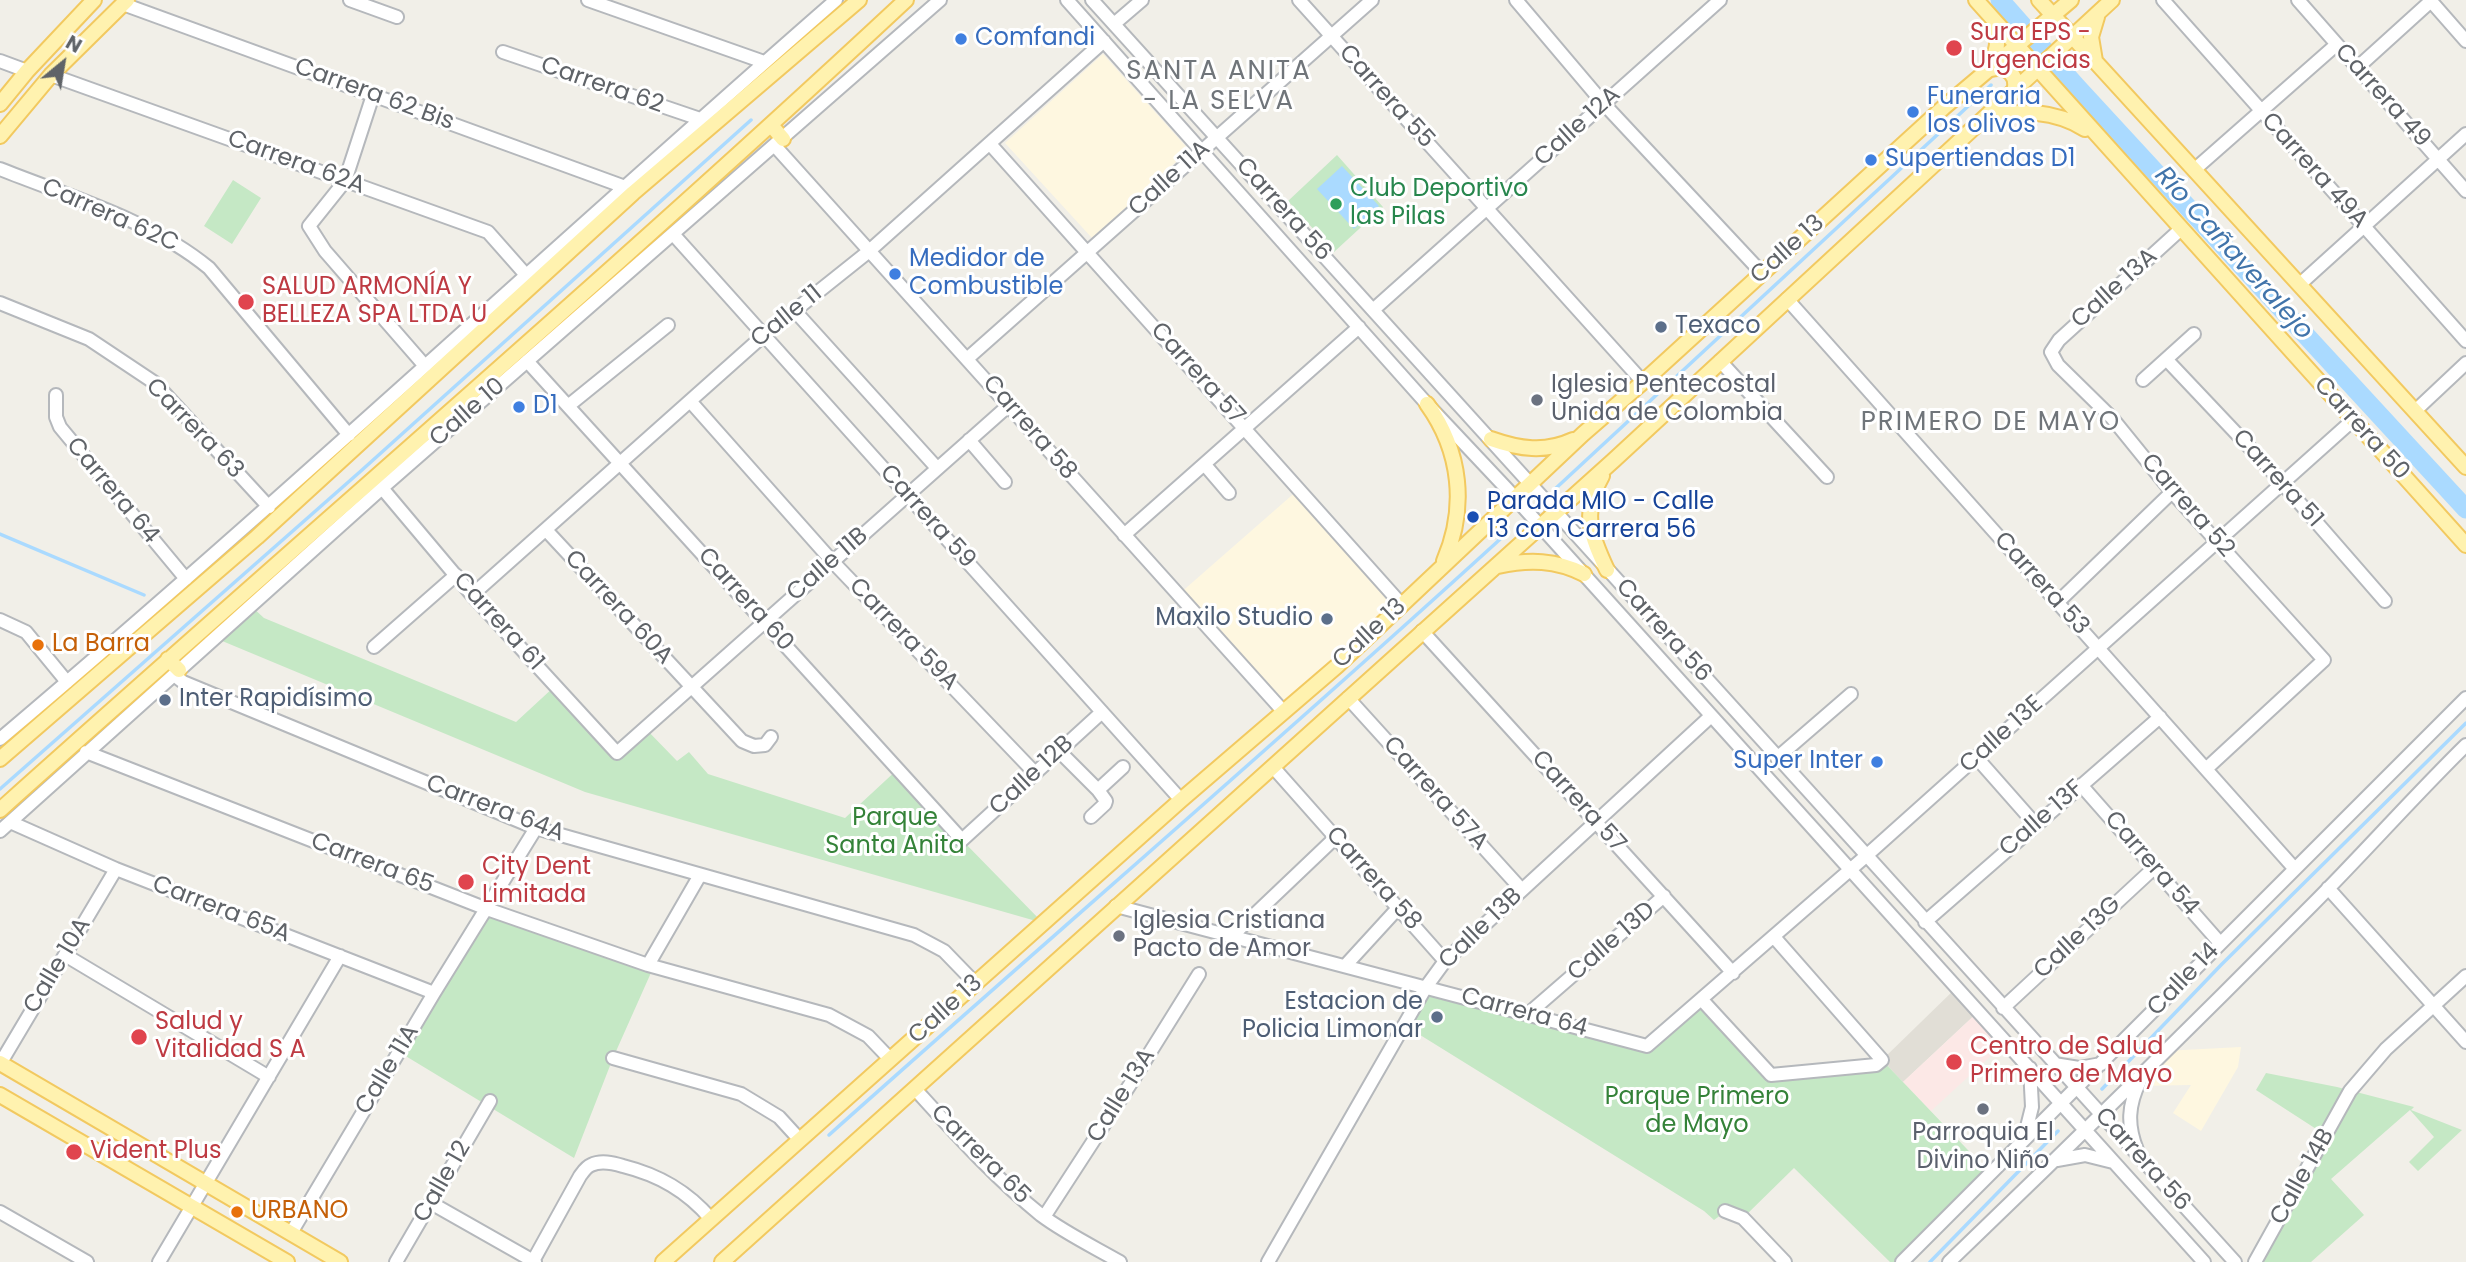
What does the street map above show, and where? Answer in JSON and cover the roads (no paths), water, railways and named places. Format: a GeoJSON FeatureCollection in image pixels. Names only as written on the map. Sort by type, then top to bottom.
{"type":"FeatureCollection","features":[{"type":"Feature","properties":{"kind":"main road"},"geometry":{"type":"LineString","coordinates":[[0,104],[94,0]]}},
{"type":"Feature","properties":{"kind":"main road","name":"Calle 10"},"geometry":{"type":"LineString","coordinates":[[0,759],[481,324],[633,193],[721,108],[776,71],[859,0]]}},
{"type":"Feature","properties":{"kind":"main road","name":"Calle 10"},"geometry":{"type":"LineString","coordinates":[[0,810],[168,659],[531,352],[906,0]]}},
{"type":"Feature","properties":{"kind":"main road","name":"Carrera 50"},"geometry":{"type":"LineString","coordinates":[[1976,0],[2020,44],[2099,139],[2466,545]]}},
{"type":"Feature","properties":{"kind":"main road","name":"Carrera 50"},"geometry":{"type":"LineString","coordinates":[[2039,0],[2068,41],[2095,62],[2466,467]]}},
{"type":"Feature","properties":{"kind":"main road","name":"Calle 13"},"geometry":{"type":"LineString","coordinates":[[663,1262],[1181,800],[1337,666],[1583,434],[1943,108],[2071,0]]}},
{"type":"Feature","properties":{"kind":"main road"},"geometry":{"type":"LineString","coordinates":[[0,136],[51,75],[125,2]]}},
{"type":"Feature","properties":{"kind":"main road"},"geometry":{"type":"LineString","coordinates":[[2095,62],[2091,37],[2094,23],[2107,5]]}},
{"type":"Feature","properties":{"kind":"main road","name":"Calle 13"},"geometry":{"type":"LineString","coordinates":[[722,1262],[1614,460],[2107,5]]}},
{"type":"Feature","properties":{"kind":"main road"},"geometry":{"type":"LineString","coordinates":[[1987,72],[1997,47],[1998,35],[1993,19]]}},
{"type":"Feature","properties":{"kind":"main road"},"geometry":{"type":"LineString","coordinates":[[1987,72],[2001,67],[2011,72],[2015,81],[2014,92]]}},
{"type":"Feature","properties":{"kind":"main road"},"geometry":{"type":"LineString","coordinates":[[1982,121],[2015,113],[2038,113],[2070,121],[2099,139]]}},
{"type":"Feature","properties":{"kind":"main road"},"geometry":{"type":"LineString","coordinates":[[771,125],[779,142]]}},
{"type":"Feature","properties":{"kind":"main road"},"geometry":{"type":"LineString","coordinates":[[1427,404],[1451,448],[1458,487],[1455,527],[1441,567]]}},
{"type":"Feature","properties":{"kind":"main road"},"geometry":{"type":"LineString","coordinates":[[1491,439],[1517,447],[1542,448],[1559,445],[1583,434]]}},
{"type":"Feature","properties":{"kind":"main road"},"geometry":{"type":"LineString","coordinates":[[1607,570],[1593,540],[1590,507],[1597,483],[1614,460]]}},
{"type":"Feature","properties":{"kind":"main road"},"geometry":{"type":"LineString","coordinates":[[1497,566],[1522,561],[1546,562],[1584,574]]}},
{"type":"Feature","properties":{"kind":"main road"},"geometry":{"type":"LineString","coordinates":[[168,659],[177,672]]}},
{"type":"Feature","properties":{"kind":"main road"},"geometry":{"type":"LineString","coordinates":[[0,1064],[341,1262]]}},
{"type":"Feature","properties":{"kind":"main road"},"geometry":{"type":"LineString","coordinates":[[0,1095],[287,1262]]}},
{"type":"Feature","properties":{"kind":"street"},"geometry":{"type":"LineString","coordinates":[[351,0],[397,17]]}},
{"type":"Feature","properties":{"kind":"street"},"geometry":{"type":"LineString","coordinates":[[588,0],[764,62]]}},
{"type":"Feature","properties":{"kind":"street","name":"Calle 10"},"geometry":{"type":"LineString","coordinates":[[0,739],[67,682],[173,600],[186,579],[269,507],[310,479],[349,435],[425,366],[481,324],[526,275],[700,119],[721,108],[764,62],[835,0]]}},
{"type":"Feature","properties":{"kind":"street","name":"Calle 10"},"geometry":{"type":"LineString","coordinates":[[5,826],[531,352],[673,234],[940,0]]}},
{"type":"Feature","properties":{"kind":"street"},"geometry":{"type":"LineString","coordinates":[[1114,24],[1142,0]]}},
{"type":"Feature","properties":{"kind":"street","name":"Carrera 55"},"geometry":{"type":"LineString","coordinates":[[1299,0],[1643,382]]}},
{"type":"Feature","properties":{"kind":"street","name":"Calle 11A"},"geometry":{"type":"LineString","coordinates":[[968,358],[1372,0]]}},
{"type":"Feature","properties":{"kind":"street"},"geometry":{"type":"LineString","coordinates":[[1516,0],[1604,104],[1762,273]]}},
{"type":"Feature","properties":{"kind":"street","name":"Calle 12A"},"geometry":{"type":"LineString","coordinates":[[1373,310],[1720,0]]}},
{"type":"Feature","properties":{"kind":"street","name":"Carrera 49A"},"geometry":{"type":"LineString","coordinates":[[2163,0],[2466,341]]}},
{"type":"Feature","properties":{"kind":"street","name":"Carrera 49"},"geometry":{"type":"LineString","coordinates":[[2298,0],[2466,191]]}},
{"type":"Feature","properties":{"kind":"street"},"geometry":{"type":"LineString","coordinates":[[2357,68],[2431,0],[2466,41]]}},
{"type":"Feature","properties":{"kind":"street","name":"Carrera 62 Bis"},"geometry":{"type":"LineString","coordinates":[[125,2],[625,187]]}},
{"type":"Feature","properties":{"kind":"street","name":"Carrera 56"},"geometry":{"type":"LineString","coordinates":[[1094,2],[2235,1262]]}},
{"type":"Feature","properties":{"kind":"street","name":"Carrera 56"},"geometry":{"type":"LineString","coordinates":[[1069,3],[1427,404],[1541,526],[2204,1262]]}},
{"type":"Feature","properties":{"kind":"street","name":"Calle 11"},"geometry":{"type":"LineString","coordinates":[[472,595],[764,335],[868,252],[1104,41]]}},
{"type":"Feature","properties":{"kind":"street"},"geometry":{"type":"LineString","coordinates":[[2194,170],[2336,45]]}},
{"type":"Feature","properties":{"kind":"street","name":"Carrera 62"},"geometry":{"type":"LineString","coordinates":[[503,52],[700,119]]}},
{"type":"Feature","properties":{"kind":"street"},"geometry":{"type":"LineString","coordinates":[[0,61],[27,71]]}},
{"type":"Feature","properties":{"kind":"street","name":"Carrera 62A"},"geometry":{"type":"LineString","coordinates":[[51,75],[488,232],[526,275]]}},
{"type":"Feature","properties":{"kind":"street"},"geometry":{"type":"LineString","coordinates":[[373,95],[345,180],[309,226],[325,251],[425,366]]}},
{"type":"Feature","properties":{"kind":"street"},"geometry":{"type":"LineString","coordinates":[[2299,285],[2466,134]]}},
{"type":"Feature","properties":{"kind":"street","name":"Carrera 58"},"geometry":{"type":"LineString","coordinates":[[779,142],[868,252],[968,358],[1008,406],[1283,711]]}},
{"type":"Feature","properties":{"kind":"street","name":"Carrera 57"},"geometry":{"type":"LineString","coordinates":[[990,144],[1402,606]]}},
{"type":"Feature","properties":{"kind":"street","name":"Carrera 62C"},"geometry":{"type":"LineString","coordinates":[[0,169],[131,222],[187,249],[209,268],[349,435]]}},
{"type":"Feature","properties":{"kind":"street","name":"Calle 13A"},"geometry":{"type":"LineString","coordinates":[[2051,352],[2059,340],[2181,229]]}},
{"type":"Feature","properties":{"kind":"street","name":"Carrera 59"},"geometry":{"type":"LineString","coordinates":[[673,234],[1181,800]]}},
{"type":"Feature","properties":{"kind":"street","name":"Carrera 53"},"geometry":{"type":"LineString","coordinates":[[1787,299],[2294,868]]}},
{"type":"Feature","properties":{"kind":"street","name":"Carrera 63"},"geometry":{"type":"LineString","coordinates":[[0,303],[89,339],[155,383],[269,507]]}},
{"type":"Feature","properties":{"kind":"street"},"geometry":{"type":"LineString","coordinates":[[794,310],[937,468]]}},
{"type":"Feature","properties":{"kind":"street"},"geometry":{"type":"LineString","coordinates":[[568,406],[668,325]]}},
{"type":"Feature","properties":{"kind":"street"},"geometry":{"type":"LineString","coordinates":[[1124,535],[1359,327]]}},
{"type":"Feature","properties":{"kind":"street"},"geometry":{"type":"LineString","coordinates":[[2143,380],[2194,334]]}},
{"type":"Feature","properties":{"kind":"street","name":"Carrera 60"},"geometry":{"type":"LineString","coordinates":[[531,352],[568,406],[962,840]]}},
{"type":"Feature","properties":{"kind":"street","name":"Carrera 52"},"geometry":{"type":"LineString","coordinates":[[2051,352],[2058,365],[2112,418],[2172,492],[2324,660],[2206,769]]}},
{"type":"Feature","properties":{"kind":"street","name":"Carrera 51"},"geometry":{"type":"LineString","coordinates":[[2166,359],[2282,483],[2385,601]]}},
{"type":"Feature","properties":{"kind":"street"},"geometry":{"type":"LineString","coordinates":[[1720,361],[1827,477]]}},
{"type":"Feature","properties":{"kind":"street"},"geometry":{"type":"LineString","coordinates":[[2415,411],[2466,363]]}},
{"type":"Feature","properties":{"kind":"street","name":"Carrera 64"},"geometry":{"type":"LineString","coordinates":[[56,396],[56,417],[60,427],[186,579]]}},
{"type":"Feature","properties":{"kind":"street","name":"Carrera 59A"},"geometry":{"type":"LineString","coordinates":[[690,401],[832,561],[1035,773]]}},
{"type":"Feature","properties":{"kind":"street","name":"Calle 11B"},"geometry":{"type":"LineString","coordinates":[[617,753],[1008,406]]}},
{"type":"Feature","properties":{"kind":"street","name":"Calle 13E"},"geometry":{"type":"LineString","coordinates":[[1647,1046],[1866,856],[2353,420]]}},
{"type":"Feature","properties":{"kind":"street"},"geometry":{"type":"LineString","coordinates":[[969,440],[1005,482]]}},
{"type":"Feature","properties":{"kind":"street"},"geometry":{"type":"LineString","coordinates":[[1205,465],[1229,494]]}},
{"type":"Feature","properties":{"kind":"street","name":"Carrera 61"},"geometry":{"type":"LineString","coordinates":[[382,488],[472,595],[617,753]]}},
{"type":"Feature","properties":{"kind":"street"},"geometry":{"type":"LineString","coordinates":[[2057,602],[2172,492]]}},
{"type":"Feature","properties":{"kind":"street","name":"Carrera 60A"},"geometry":{"type":"LineString","coordinates":[[546,530],[742,741],[754,747],[765,745],[771,737]]}},
{"type":"Feature","properties":{"kind":"street"},"geometry":{"type":"LineString","coordinates":[[374,647],[456,575]]}},
{"type":"Feature","properties":{"kind":"street"},"geometry":{"type":"LineString","coordinates":[[0,620],[26,632],[67,682]]}},
{"type":"Feature","properties":{"kind":"street","name":"Carrera 57"},"geometry":{"type":"LineString","coordinates":[[1422,631],[1733,973]]}},
{"type":"Feature","properties":{"kind":"street","name":"Carrera 64A"},"geometry":{"type":"LineString","coordinates":[[177,672],[183,682],[536,828],[914,935],[944,951],[975,984]]}},
{"type":"Feature","properties":{"kind":"street"},"geometry":{"type":"LineString","coordinates":[[1777,758],[1851,694]]}},
{"type":"Feature","properties":{"kind":"street","name":"Carrera 57A"},"geometry":{"type":"LineString","coordinates":[[1348,698],[1522,890]]}},
{"type":"Feature","properties":{"kind":"street","name":"Calle 14"},"geometry":{"type":"LineString","coordinates":[[1902,1262],[2466,698]]}},
{"type":"Feature","properties":{"kind":"street","name":"Calle 12B"},"geometry":{"type":"LineString","coordinates":[[962,840],[1102,712]]}},
{"type":"Feature","properties":{"kind":"street","name":"Calle 13B"},"geometry":{"type":"LineString","coordinates":[[1268,1262],[1426,987],[1445,961],[1711,716]]}},
{"type":"Feature","properties":{"kind":"street","name":"Calle 13F"},"geometry":{"type":"LineString","coordinates":[[1925,922],[2160,717]]}},
{"type":"Feature","properties":{"kind":"street","name":"Calle 14"},"geometry":{"type":"LineString","coordinates":[[1949,1262],[2086,1130],[2328,888],[2466,745]]}},
{"type":"Feature","properties":{"kind":"street"},"geometry":{"type":"LineString","coordinates":[[1059,751],[1106,801],[1091,817]]}},
{"type":"Feature","properties":{"kind":"street","name":"Carrera 65"},"geometry":{"type":"LineString","coordinates":[[86,752],[487,909],[648,965],[829,1015],[868,1036],[890,1059]]}},
{"type":"Feature","properties":{"kind":"street"},"geometry":{"type":"LineString","coordinates":[[1976,757],[2036,825]]}},
{"type":"Feature","properties":{"kind":"street"},"geometry":{"type":"LineString","coordinates":[[1098,790],[1123,767]]}},
{"type":"Feature","properties":{"kind":"street","name":"Carrera 58"},"geometry":{"type":"LineString","coordinates":[[1273,767],[1445,961]]}},
{"type":"Feature","properties":{"kind":"street","name":"Carrera 54"},"geometry":{"type":"LineString","coordinates":[[2081,785],[2220,943]]}},
{"type":"Feature","properties":{"kind":"street","name":"Carrera 65A"},"geometry":{"type":"LineString","coordinates":[[5,826],[434,993]]}},
{"type":"Feature","properties":{"kind":"street","name":"Calle 11A"},"geometry":{"type":"LineString","coordinates":[[291,1233],[536,828]]}},
{"type":"Feature","properties":{"kind":"street"},"geometry":{"type":"LineString","coordinates":[[1232,936],[1336,837]]}},
{"type":"Feature","properties":{"kind":"street","name":"Calle 13G"},"geometry":{"type":"LineString","coordinates":[[2003,1008],[2154,867]]}},
{"type":"Feature","properties":{"kind":"street","name":"Calle 10A"},"geometry":{"type":"LineString","coordinates":[[0,1064],[116,869]]}},
{"type":"Feature","properties":{"kind":"street"},"geometry":{"type":"LineString","coordinates":[[648,965],[699,875]]}},
{"type":"Feature","properties":{"kind":"street"},"geometry":{"type":"LineString","coordinates":[[2328,888],[2466,1042]]}},
{"type":"Feature","properties":{"kind":"street","name":"Calle 13D"},"geometry":{"type":"LineString","coordinates":[[1528,1014],[1664,897]]}},
{"type":"Feature","properties":{"kind":"street","name":"Carrera 64"},"geometry":{"type":"LineString","coordinates":[[1116,906],[1647,1046]]}},
{"type":"Feature","properties":{"kind":"street"},"geometry":{"type":"LineString","coordinates":[[1345,966],[1399,907]]}},
{"type":"Feature","properties":{"kind":"street"},"geometry":{"type":"LineString","coordinates":[[1702,1000],[1772,1075],[1876,1065],[1882,1060],[1774,937]]}},
{"type":"Feature","properties":{"kind":"street"},"geometry":{"type":"LineString","coordinates":[[65,956],[269,1077]]}},
{"type":"Feature","properties":{"kind":"street"},"geometry":{"type":"LineString","coordinates":[[159,1262],[340,956]]}},
{"type":"Feature","properties":{"kind":"street","name":"Calle 13A"},"geometry":{"type":"LineString","coordinates":[[1044,1217],[1199,974]]}},
{"type":"Feature","properties":{"kind":"street","name":"Calle 14B"},"geometry":{"type":"LineString","coordinates":[[2255,1262],[2350,1091],[2386,1049],[2466,976]]}},
{"type":"Feature","properties":{"kind":"street"},"geometry":{"type":"LineString","coordinates":[[613,1058],[741,1094],[779,1116],[800,1140]]}},
{"type":"Feature","properties":{"kind":"street"},"geometry":{"type":"LineString","coordinates":[[2053,1064],[2079,1068],[2103,1063]]}},
{"type":"Feature","properties":{"kind":"street"},"geometry":{"type":"LineString","coordinates":[[2021,1145],[2032,1107],[2029,1068]]}},
{"type":"Feature","properties":{"kind":"street"},"geometry":{"type":"LineString","coordinates":[[2140,1157],[2129,1117],[2135,1092],[2146,1070]]}},
{"type":"Feature","properties":{"kind":"street","name":"Carrera 65"},"geometry":{"type":"LineString","coordinates":[[915,1089],[993,1174],[1044,1217],[1120,1262]]}},
{"type":"Feature","properties":{"kind":"street","name":"Calle 12"},"geometry":{"type":"LineString","coordinates":[[396,1262],[491,1101]]}},
{"type":"Feature","properties":{"kind":"street"},"geometry":{"type":"LineString","coordinates":[[2053,1162],[2085,1155],[2116,1163]]}},
{"type":"Feature","properties":{"kind":"street"},"geometry":{"type":"LineString","coordinates":[[431,1203],[534,1261],[580,1176],[588,1166],[600,1162],[637,1170],[673,1185],[693,1200],[711,1219]]}},
{"type":"Feature","properties":{"kind":"street"},"geometry":{"type":"LineString","coordinates":[[1725,1211],[1743,1218],[1785,1262]]}},
{"type":"Feature","properties":{"kind":"street"},"geometry":{"type":"LineString","coordinates":[[0,1212],[87,1262]]}},
{"type":"Feature","properties":{"kind":"water"},"geometry":{"type":"Polygon","coordinates":[[[1342,166],[1379,206],[1354,229],[1317,189],[1342,166]]]}},
{"type":"Feature","properties":{"kind":"waterway","name":"Río Cañaveralejo"},"geometry":{"type":"LineString","coordinates":[[2000,0],[2466,509]]}},
{"type":"Feature","properties":{"kind":"waterway"},"geometry":{"type":"LineString","coordinates":[[1555,489],[1991,85]]}},
{"type":"Feature","properties":{"kind":"waterway"},"geometry":{"type":"LineString","coordinates":[[0,789],[362,470],[751,120]]}},
{"type":"Feature","properties":{"kind":"waterway"},"geometry":{"type":"LineString","coordinates":[[829,1135],[1508,532]]}},
{"type":"Feature","properties":{"kind":"waterway"},"geometry":{"type":"LineString","coordinates":[[0,534],[144,595]]}},
{"type":"Feature","properties":{"kind":"waterway"},"geometry":{"type":"LineString","coordinates":[[2102,1089],[2221,965],[2466,723]]}},
{"type":"Feature","properties":{"kind":"waterway"},"geometry":{"type":"LineString","coordinates":[[1930,1262],[2058,1131]]}},
{"type":"Feature","properties":{"kind":"place","name":"Comfandi"},"geometry":{"type":"Point","coordinates":[961,39]}},
{"type":"Feature","properties":{"kind":"place","name":"Sura EPS - Urgencias"},"geometry":{"type":"Point","coordinates":[1954,48]}},
{"type":"Feature","properties":{"kind":"place","name":"Funeraria los olivos"},"geometry":{"type":"Point","coordinates":[1913,112]}},
{"type":"Feature","properties":{"kind":"place","name":"Supertiendas D1"},"geometry":{"type":"Point","coordinates":[1871,160]}},
{"type":"Feature","properties":{"kind":"place","name":"Club Deportivo las Pilas"},"geometry":{"type":"Point","coordinates":[1336,204]}},
{"type":"Feature","properties":{"kind":"place","name":"Medidor de Combustible"},"geometry":{"type":"Point","coordinates":[895,274]}},
{"type":"Feature","properties":{"kind":"place","name":"SALUD ARMONÍA Y BELLEZA SPA LTDA U"},"geometry":{"type":"Point","coordinates":[246,302]}},
{"type":"Feature","properties":{"kind":"place","name":"Texaco"},"geometry":{"type":"Point","coordinates":[1661,327]}},
{"type":"Feature","properties":{"kind":"place","name":"Iglesia Pentecostal Unida de Colombia"},"geometry":{"type":"Point","coordinates":[1537,400]}},
{"type":"Feature","properties":{"kind":"place","name":"D1"},"geometry":{"type":"Point","coordinates":[519,407]}},
{"type":"Feature","properties":{"kind":"place","name":"Parada MIO - Calle 13 con Carrera 56"},"geometry":{"type":"Point","coordinates":[1473,517]}},
{"type":"Feature","properties":{"kind":"place","name":"Maxilo Studio"},"geometry":{"type":"Point","coordinates":[1327,619]}},
{"type":"Feature","properties":{"kind":"place","name":"La Barra"},"geometry":{"type":"Point","coordinates":[38,645]}},
{"type":"Feature","properties":{"kind":"place","name":"Inter Rapidísimo"},"geometry":{"type":"Point","coordinates":[165,700]}},
{"type":"Feature","properties":{"kind":"place","name":"Super Inter"},"geometry":{"type":"Point","coordinates":[1877,762]}},
{"type":"Feature","properties":{"kind":"place","name":"City Dent Limitada"},"geometry":{"type":"Point","coordinates":[466,882]}},
{"type":"Feature","properties":{"kind":"place","name":"Iglesia Cristiana Pacto de Amor"},"geometry":{"type":"Point","coordinates":[1119,936]}},
{"type":"Feature","properties":{"kind":"place","name":"Estacion de Policia Limonar"},"geometry":{"type":"Point","coordinates":[1437,1017]}},
{"type":"Feature","properties":{"kind":"place","name":"Salud y Vitalidad S A"},"geometry":{"type":"Point","coordinates":[139,1037]}},
{"type":"Feature","properties":{"kind":"place","name":"Centro de Salud Primero de Mayo"},"geometry":{"type":"Point","coordinates":[1954,1062]}},
{"type":"Feature","properties":{"kind":"place","name":"Parroquia El Divino Niño"},"geometry":{"type":"Point","coordinates":[1983,1109]}},
{"type":"Feature","properties":{"kind":"place","name":"Vident Plus"},"geometry":{"type":"Point","coordinates":[74,1152]}},
{"type":"Feature","properties":{"kind":"place","name":"URBANO"},"geometry":{"type":"Point","coordinates":[237,1212]}},
{"type":"Feature","properties":{"kind":"district","name":"SANTA ANITA - LA SELVA"},"geometry":{"type":"Point","coordinates":[1219,87]}},
{"type":"Feature","properties":{"kind":"district","name":"PRIMERO DE MAYO"},"geometry":{"type":"Point","coordinates":[1991,423]}},
{"type":"Feature","properties":{"kind":"park label","name":"Parque Santa Anita"},"geometry":{"type":"Point","coordinates":[895,833]}},
{"type":"Feature","properties":{"kind":"park label","name":"Parque Primero de Mayo"},"geometry":{"type":"Point","coordinates":[1697,1112]}}]}
